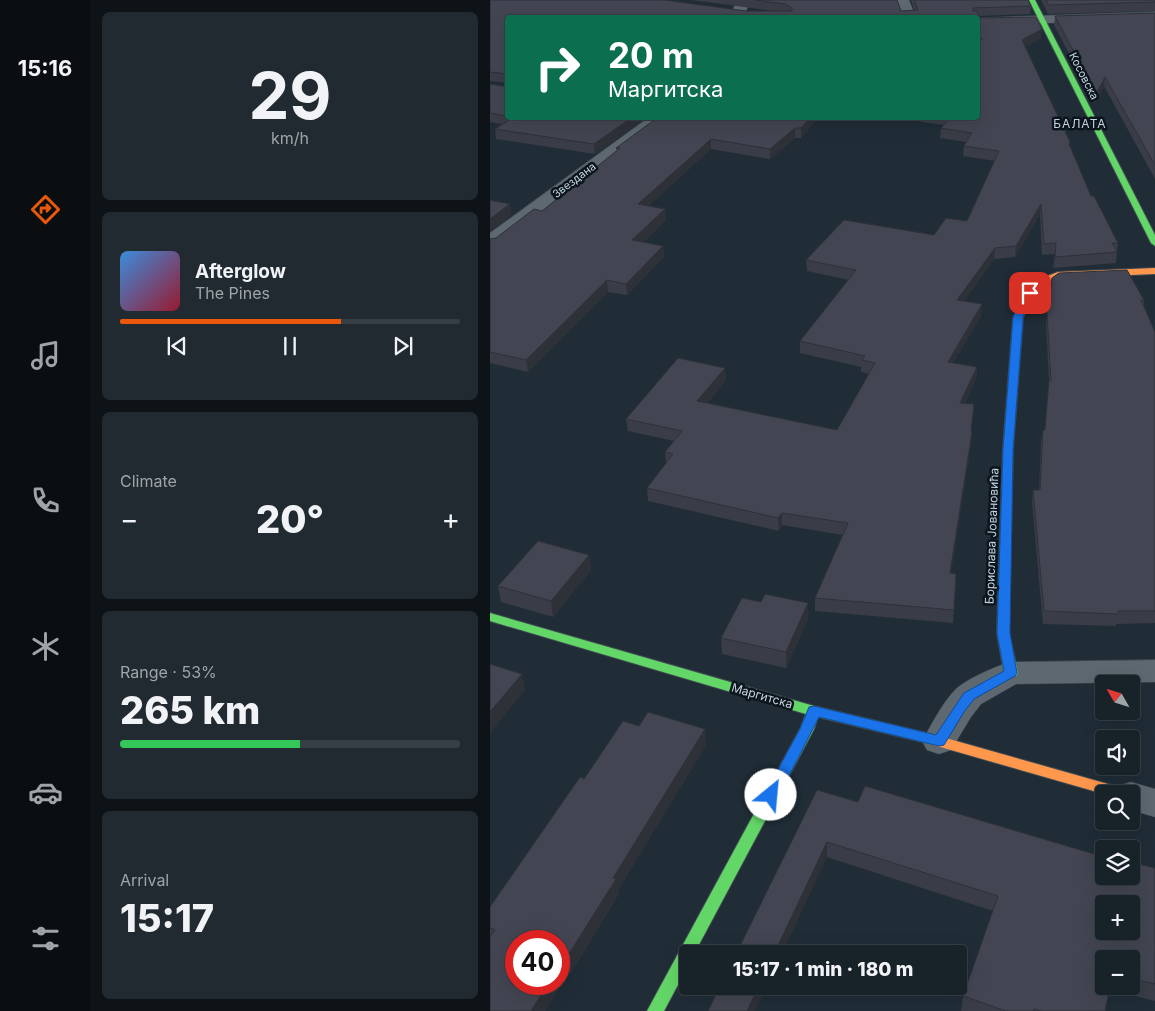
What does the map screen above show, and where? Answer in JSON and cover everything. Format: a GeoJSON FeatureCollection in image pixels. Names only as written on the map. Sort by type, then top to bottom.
{"type":"FeatureCollection","features":[{"type":"Feature","properties":{"kind":"street"},"geometry":{"type":"LineString","coordinates":[[902,0],[908,15]]}},
{"type":"Feature","properties":{"kind":"street","name":"Косовска"},"geometry":{"type":"LineString","coordinates":[[1032,0],[1155,243]]}},
{"type":"Feature","properties":{"kind":"street"},"geometry":{"type":"LineString","coordinates":[[720,10],[742,6],[757,14]]}},
{"type":"Feature","properties":{"kind":"street"},"geometry":{"type":"LineString","coordinates":[[980,21],[1155,16]]}},
{"type":"Feature","properties":{"kind":"street","name":"Звездана"},"geometry":{"type":"LineString","coordinates":[[490,243],[655,120]]}},
{"type":"Feature","properties":{"kind":"street","name":"Борислава Јовановића"},"geometry":{"type":"LineString","coordinates":[[1011,673],[1003,633],[1008,450],[1018,318],[1024,301],[1035,284],[1058,275],[1155,271]]}},
{"type":"Feature","properties":{"kind":"street","name":"Маргитска"},"geometry":{"type":"LineString","coordinates":[[490,617],[814,711],[939,741],[1095,786]]}},
{"type":"Feature","properties":{"kind":"street"},"geometry":{"type":"LineString","coordinates":[[939,741],[959,708],[969,696],[1011,673],[1155,671]]}},
{"type":"Feature","properties":{"kind":"street"},"geometry":{"type":"LineString","coordinates":[[655,1011],[802,738],[814,711]]}},
{"type":"Feature","properties":{"kind":"street"},"geometry":{"type":"LineString","coordinates":[[1140,799],[1155,803]]}},
{"type":"Feature","properties":{"kind":"building"},"geometry":{"type":"Polygon","coordinates":[[[490,0],[664,0],[746,11],[792,11],[792,8],[785,4],[755,0],[897,0],[901,11],[918,10],[914,0],[1028,0],[1031,6],[973,8],[973,11],[977,11],[978,15],[505,15],[505,74],[490,72],[490,0]]]}},
{"type":"Feature","properties":{"kind":"building"},"geometry":{"type":"Polygon","coordinates":[[[1046,0],[1155,0],[1155,2],[1049,5],[1046,0]]]}},
{"type":"Feature","properties":{"kind":"building"},"geometry":{"type":"Polygon","coordinates":[[[1155,13],[1155,165],[1105,77],[1096,94],[1055,16],[1155,13]]]}},
{"type":"Feature","properties":{"kind":"building"},"geometry":{"type":"Polygon","coordinates":[[[1036,17],[1042,29],[1022,40],[1070,142],[1069,144],[1091,196],[1094,196],[1118,243],[1112,243],[1117,252],[1055,257],[1056,243],[1044,244],[1041,204],[1016,246],[995,248],[957,300],[982,304],[948,362],[977,367],[960,403],[974,404],[972,432],[950,573],[956,574],[954,610],[815,598],[848,523],[782,513],[778,518],[647,488],[673,454],[665,452],[682,431],[626,419],[678,358],[725,368],[697,401],[837,430],[875,363],[862,360],[865,356],[800,341],[856,270],[806,260],[844,220],[934,235],[946,218],[967,221],[999,151],[964,146],[972,133],[941,128],[949,120],[980,120],[980,42],[982,39],[980,39],[980,18],[1036,17]]]}},
{"type":"Feature","properties":{"kind":"building"},"geometry":{"type":"Polygon","coordinates":[[[490,84],[505,86],[505,116],[490,113],[490,84]]]}},
{"type":"Feature","properties":{"kind":"building"},"geometry":{"type":"Polygon","coordinates":[[[510,120],[628,120],[594,144],[495,129],[510,120]]]}},
{"type":"Feature","properties":{"kind":"building"},"geometry":{"type":"Polygon","coordinates":[[[654,120],[808,120],[801,128],[795,128],[770,149],[711,139],[638,204],[665,209],[632,240],[663,246],[626,284],[607,280],[526,360],[490,352],[490,239],[496,238],[534,209],[542,211],[620,148],[616,148],[654,120]]]}},
{"type":"Feature","properties":{"kind":"building"},"geometry":{"type":"Polygon","coordinates":[[[490,200],[510,204],[490,219],[490,200]]]}},
{"type":"Feature","properties":{"kind":"building"},"geometry":{"type":"Polygon","coordinates":[[[1127,270],[1144,300],[1141,300],[1155,332],[1155,611],[1118,611],[1118,614],[1044,611],[1033,490],[1040,490],[1043,430],[1045,430],[1049,380],[1051,381],[1047,312],[1052,278],[1059,273],[1127,270]]]}},
{"type":"Feature","properties":{"kind":"building"},"geometry":{"type":"Polygon","coordinates":[[[538,541],[589,555],[551,601],[498,586],[538,541]]]}},
{"type":"Feature","properties":{"kind":"building"},"geometry":{"type":"Polygon","coordinates":[[[765,594],[808,603],[786,652],[721,638],[742,598],[761,602],[765,594]]]}},
{"type":"Feature","properties":{"kind":"building"},"geometry":{"type":"Polygon","coordinates":[[[490,664],[522,674],[490,712],[490,664]]]}},
{"type":"Feature","properties":{"kind":"building"},"geometry":{"type":"Polygon","coordinates":[[[648,712],[705,729],[613,878],[616,879],[570,952],[570,930],[505,930],[505,995],[541,995],[531,1011],[490,1011],[490,937],[495,930],[490,928],[490,907],[580,777],[584,779],[623,721],[639,726],[648,712]]]}},
{"type":"Feature","properties":{"kind":"building"},"geometry":{"type":"Polygon","coordinates":[[[865,786],[1095,854],[1095,885],[1140,885],[1140,864],[1155,868],[1155,984],[1140,980],[1140,950],[1095,950],[1095,995],[1108,995],[1105,1011],[1041,1011],[1034,1009],[1034,1011],[1006,1011],[963,996],[967,995],[967,985],[998,896],[827,842],[778,945],[740,945],[817,790],[858,802],[865,786]]]}},
{"type":"Feature","properties":{"kind":"building"},"geometry":{"type":"Polygon","coordinates":[[[716,995],[755,995],[747,1011],[708,1011],[716,995]]]}},
{"type":"Feature","properties":{"kind":"traffic: fast"},"geometry":{"type":"LineString","coordinates":[[1032,0],[1155,243]]}},
{"type":"Feature","properties":{"kind":"traffic: fast"},"geometry":{"type":"LineString","coordinates":[[1011,673],[1003,633],[1008,449],[1018,318],[1028,295],[1034,287]]}},
{"type":"Feature","properties":{"kind":"traffic: fast"},"geometry":{"type":"LineString","coordinates":[[490,617],[814,711],[935,740]]}},
{"type":"Feature","properties":{"kind":"traffic: fast"},"geometry":{"type":"LineString","coordinates":[[655,1011],[807,729],[814,711]]}},
{"type":"Feature","properties":{"kind":"traffic: slow"},"geometry":{"type":"LineString","coordinates":[[1034,287],[1042,281],[1058,275],[1155,271]]}},
{"type":"Feature","properties":{"kind":"traffic: slow"},"geometry":{"type":"LineString","coordinates":[[935,740],[1095,786]]}},
{"type":"Feature","properties":{"kind":"district","name":"БАЛАТА"},"geometry":{"type":"Point","coordinates":[1080,124]}},
{"type":"Feature","properties":{"kind":"route"},"geometry":{"type":"LineString","coordinates":[[771,795],[807,729],[814,711],[939,741],[959,708],[969,696],[1011,673],[1003,633],[1008,450],[1018,318],[1024,301],[1030,293]]}}]}
